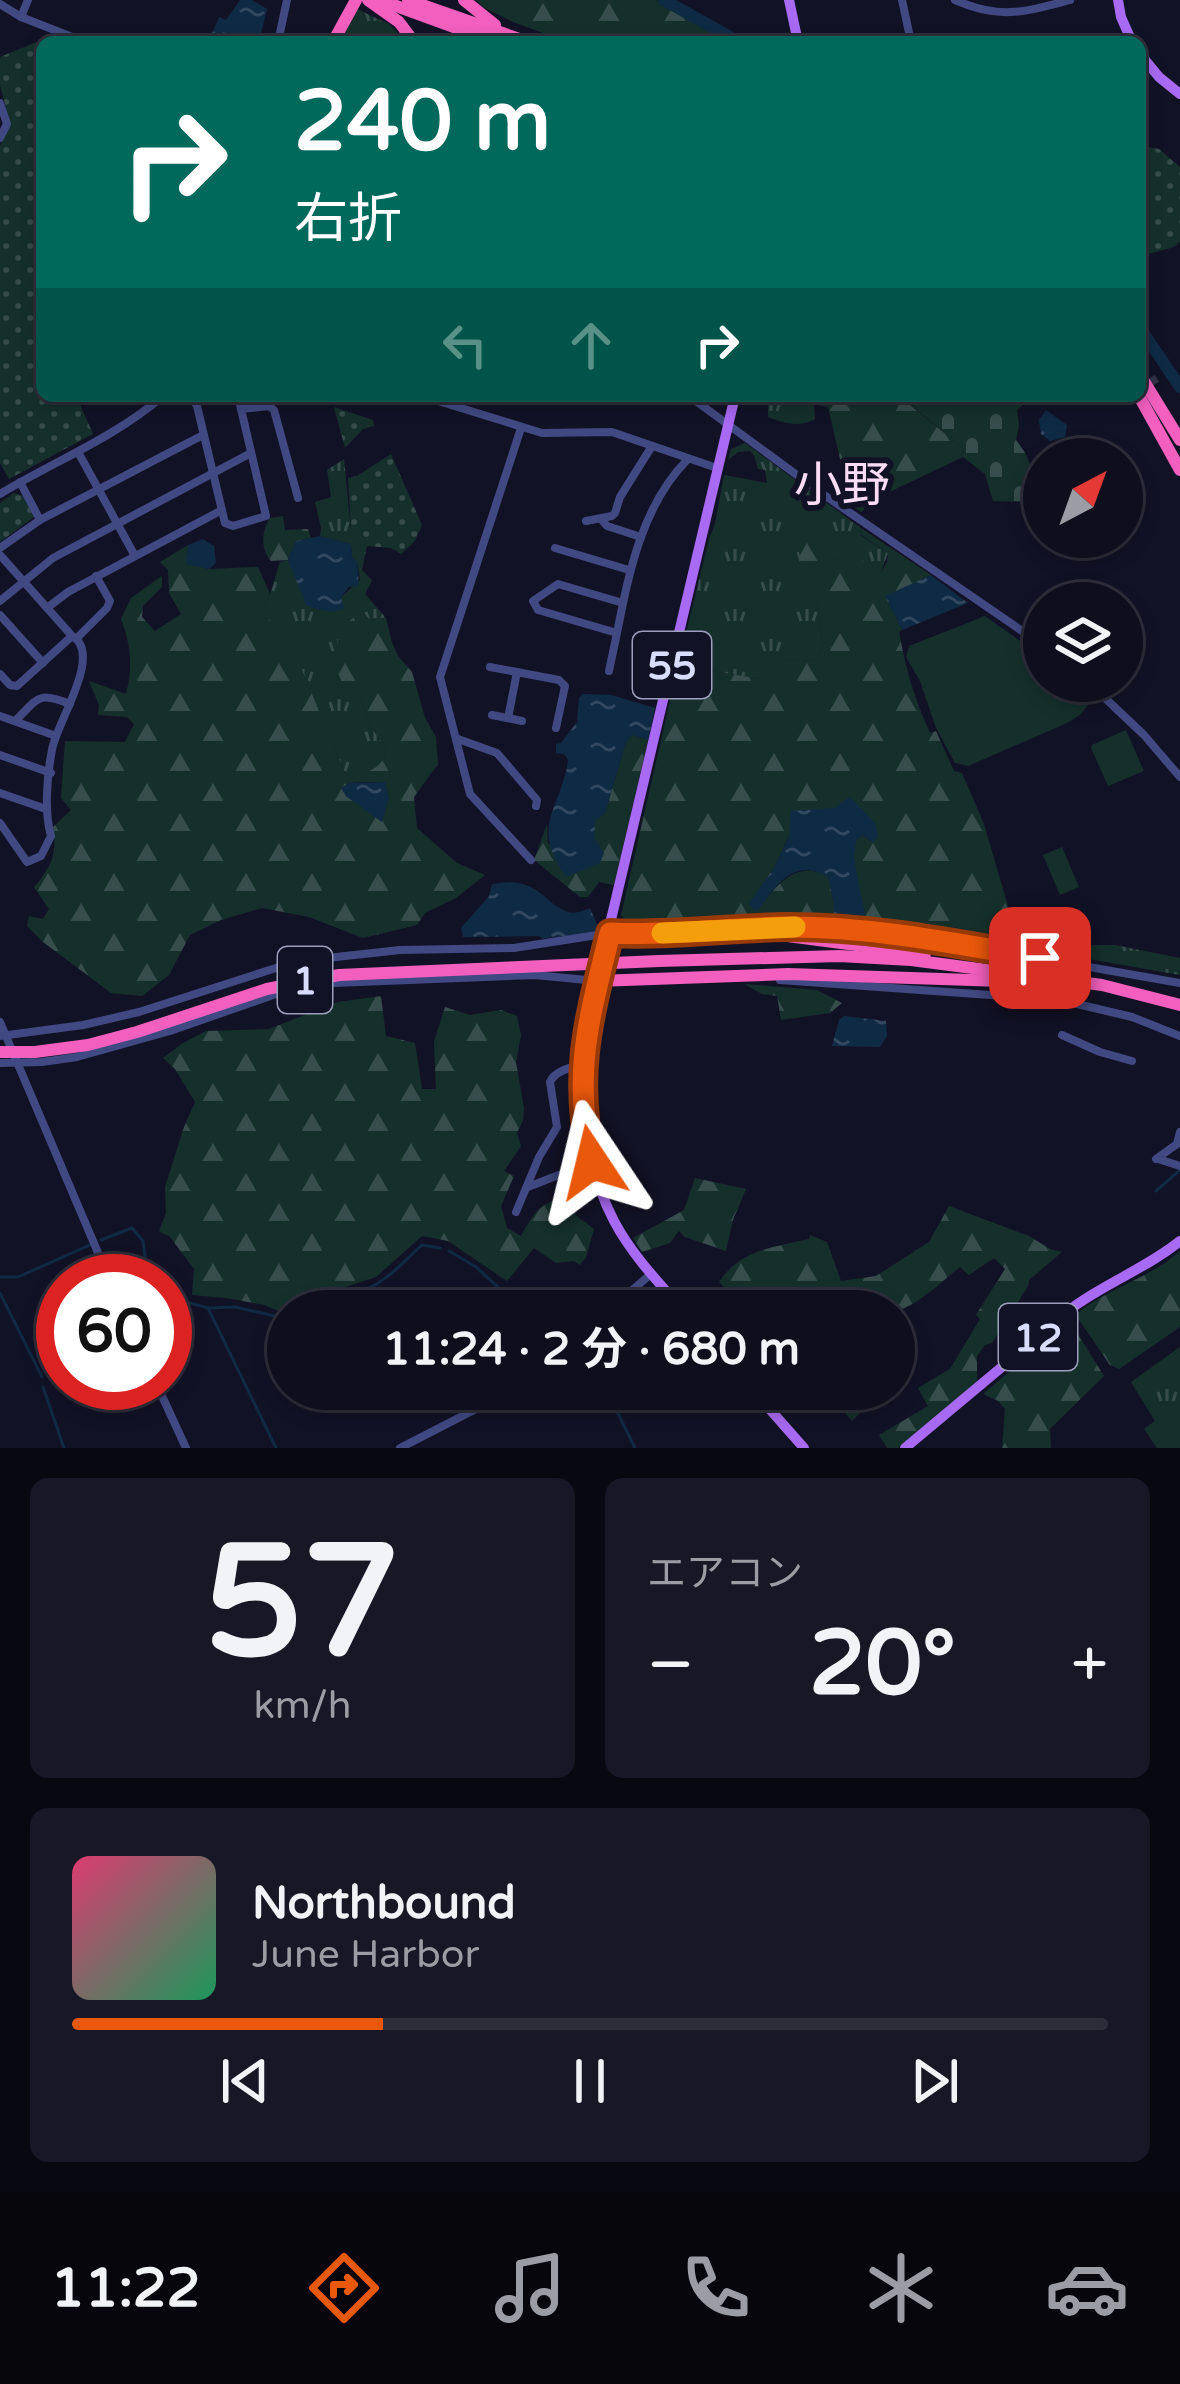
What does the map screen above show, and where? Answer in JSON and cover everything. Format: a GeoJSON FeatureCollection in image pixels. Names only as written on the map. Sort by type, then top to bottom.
{"type":"FeatureCollection","features":[{"type":"Feature","properties":{"kind":"highway"},"geometry":{"type":"LineString","coordinates":[[331,36],[346,0]]}},
{"type":"Feature","properties":{"kind":"highway"},"geometry":{"type":"LineString","coordinates":[[333,36],[356,0]]}},
{"type":"Feature","properties":{"kind":"highway"},"geometry":{"type":"LineString","coordinates":[[368,0],[399,22],[410,36]]}},
{"type":"Feature","properties":{"kind":"highway"},"geometry":{"type":"LineString","coordinates":[[380,0],[479,36]]}},
{"type":"Feature","properties":{"kind":"highway"},"geometry":{"type":"LineString","coordinates":[[408,0],[512,36]]}},
{"type":"Feature","properties":{"kind":"highway"},"geometry":{"type":"LineString","coordinates":[[464,0],[517,36]]}},
{"type":"Feature","properties":{"kind":"highway"},"geometry":{"type":"LineString","coordinates":[[1146,385],[1180,440]]}},
{"type":"Feature","properties":{"kind":"highway"},"geometry":{"type":"LineString","coordinates":[[1142,402],[1180,470]]}},
{"type":"Feature","properties":{"kind":"highway","name":"1"},"geometry":{"type":"LineString","coordinates":[[610,933],[742,930],[829,939],[1079,982],[1180,1005]]}},
{"type":"Feature","properties":{"kind":"highway","name":"1"},"geometry":{"type":"LineString","coordinates":[[0,1052],[35,1052],[113,1039],[302,980],[357,974],[857,957],[1079,982]]}},
{"type":"Feature","properties":{"kind":"highway","name":"1"},"geometry":{"type":"LineString","coordinates":[[597,981],[754,974],[1079,982]]}},
{"type":"Feature","properties":{"kind":"main road"},"geometry":{"type":"LineString","coordinates":[[789,0],[797,36]]}},
{"type":"Feature","properties":{"kind":"main road"},"geometry":{"type":"LineString","coordinates":[[1118,0],[1129,36]]}},
{"type":"Feature","properties":{"kind":"main road"},"geometry":{"type":"LineString","coordinates":[[1146,61],[1180,94]]}},
{"type":"Feature","properties":{"kind":"main road","name":"55"},"geometry":{"type":"LineString","coordinates":[[665,1290],[616,1224],[592,1162],[583,1122],[582,1066],[597,981],[734,402]]}},
{"type":"Feature","properties":{"kind":"main road","name":"12"},"geometry":{"type":"LineString","coordinates":[[904,1448],[1076,1305],[1156,1260],[1180,1240]]}},
{"type":"Feature","properties":{"kind":"main road"},"geometry":{"type":"LineString","coordinates":[[771,1410],[804,1448]]}},
{"type":"Feature","properties":{"kind":"street"},"geometry":{"type":"LineString","coordinates":[[21,17],[28,0]]}},
{"type":"Feature","properties":{"kind":"street"},"geometry":{"type":"LineString","coordinates":[[279,36],[286,0]]}},
{"type":"Feature","properties":{"kind":"street"},"geometry":{"type":"LineString","coordinates":[[902,0],[910,36]]}},
{"type":"Feature","properties":{"kind":"street"},"geometry":{"type":"LineString","coordinates":[[955,0],[975,9],[1010,14],[1070,0]]}},
{"type":"Feature","properties":{"kind":"street"},"geometry":{"type":"LineString","coordinates":[[0,4],[70,36]]}},
{"type":"Feature","properties":{"kind":"street"},"geometry":{"type":"LineString","coordinates":[[0,103],[7,124],[0,138]]}},
{"type":"Feature","properties":{"kind":"street"},"geometry":{"type":"LineString","coordinates":[[0,494],[78,452],[155,402]]}},
{"type":"Feature","properties":{"kind":"street"},"geometry":{"type":"LineString","coordinates":[[194,402],[222,511],[226,523],[233,526],[266,516],[239,402]]}},
{"type":"Feature","properties":{"kind":"street"},"geometry":{"type":"LineString","coordinates":[[441,402],[548,433],[612,432],[718,469]]}},
{"type":"Feature","properties":{"kind":"street"},"geometry":{"type":"LineString","coordinates":[[697,402],[1023,631]]}},
{"type":"Feature","properties":{"kind":"street"},"geometry":{"type":"LineString","coordinates":[[241,409],[269,406],[274,410],[298,498]]}},
{"type":"Feature","properties":{"kind":"street"},"geometry":{"type":"LineString","coordinates":[[521,428],[440,676],[470,794],[531,860]]}},
{"type":"Feature","properties":{"kind":"street"},"geometry":{"type":"LineString","coordinates":[[0,823],[27,862],[41,856],[51,836],[45,815],[51,753],[78,684],[84,648],[0,551],[40,520],[203,435]]}},
{"type":"Feature","properties":{"kind":"street"},"geometry":{"type":"LineString","coordinates":[[586,521],[615,513],[652,446]]}},
{"type":"Feature","properties":{"kind":"street"},"geometry":{"type":"LineString","coordinates":[[78,452],[135,556]]}},
{"type":"Feature","properties":{"kind":"street"},"geometry":{"type":"LineString","coordinates":[[0,601],[52,558],[251,453]]}},
{"type":"Feature","properties":{"kind":"street"},"geometry":{"type":"LineString","coordinates":[[609,671],[629,570],[641,537],[662,492],[687,460]]}},
{"type":"Feature","properties":{"kind":"street"},"geometry":{"type":"LineString","coordinates":[[20,482],[40,520]]}},
{"type":"Feature","properties":{"kind":"street"},"geometry":{"type":"LineString","coordinates":[[47,608],[68,592],[222,511]]}},
{"type":"Feature","properties":{"kind":"street"},"geometry":{"type":"LineString","coordinates":[[601,519],[607,526],[641,537]]}},
{"type":"Feature","properties":{"kind":"street"},"geometry":{"type":"LineString","coordinates":[[555,548],[629,570]]}},
{"type":"Feature","properties":{"kind":"street"},"geometry":{"type":"LineString","coordinates":[[0,674],[10,686],[17,686],[107,608],[110,602],[96,577]]}},
{"type":"Feature","properties":{"kind":"street"},"geometry":{"type":"LineString","coordinates":[[616,634],[538,610],[533,601],[558,584],[623,603]]}},
{"type":"Feature","properties":{"kind":"street"},"geometry":{"type":"LineString","coordinates":[[0,615],[43,663]]}},
{"type":"Feature","properties":{"kind":"street"},"geometry":{"type":"LineString","coordinates":[[490,667],[559,680],[565,686],[556,728]]}},
{"type":"Feature","properties":{"kind":"street"},"geometry":{"type":"LineString","coordinates":[[508,718],[518,672]]}},
{"type":"Feature","properties":{"kind":"street"},"geometry":{"type":"LineString","coordinates":[[16,722],[47,695],[70,704]]}},
{"type":"Feature","properties":{"kind":"street"},"geometry":{"type":"LineString","coordinates":[[1109,702],[1180,777]]}},
{"type":"Feature","properties":{"kind":"street"},"geometry":{"type":"LineString","coordinates":[[492,715],[522,721]]}},
{"type":"Feature","properties":{"kind":"street"},"geometry":{"type":"LineString","coordinates":[[0,716],[56,736]]}},
{"type":"Feature","properties":{"kind":"street"},"geometry":{"type":"LineString","coordinates":[[456,739],[497,753],[537,800],[536,806]]}},
{"type":"Feature","properties":{"kind":"street"},"geometry":{"type":"LineString","coordinates":[[0,755],[51,773]]}},
{"type":"Feature","properties":{"kind":"street"},"geometry":{"type":"LineString","coordinates":[[0,793],[46,809]]}},
{"type":"Feature","properties":{"kind":"street"},"geometry":{"type":"LineString","coordinates":[[742,930],[820,928],[941,941],[1180,983]]}},
{"type":"Feature","properties":{"kind":"street"},"geometry":{"type":"LineString","coordinates":[[3,1035],[139,1012],[309,960],[400,950],[514,948],[610,933]]}},
{"type":"Feature","properties":{"kind":"street"},"geometry":{"type":"LineString","coordinates":[[754,974],[764,979],[1060,1000],[1180,1036]]}},
{"type":"Feature","properties":{"kind":"street"},"geometry":{"type":"LineString","coordinates":[[0,1063],[77,1057],[130,1044],[276,994],[334,983],[535,975],[597,981]]}},
{"type":"Feature","properties":{"kind":"street"},"geometry":{"type":"LineString","coordinates":[[0,1022],[99,1254]]}},
{"type":"Feature","properties":{"kind":"street"},"geometry":{"type":"LineString","coordinates":[[1061,1035],[1132,1061]]}},
{"type":"Feature","properties":{"kind":"street"},"geometry":{"type":"LineString","coordinates":[[516,1212],[557,1127],[552,1077],[582,1066]]}},
{"type":"Feature","properties":{"kind":"street"},"geometry":{"type":"LineString","coordinates":[[1180,1132],[1177,1144],[1156,1159],[1180,1166]]}},
{"type":"Feature","properties":{"kind":"street"},"geometry":{"type":"LineString","coordinates":[[527,1188],[592,1162]]}},
{"type":"Feature","properties":{"kind":"street"},"geometry":{"type":"LineString","coordinates":[[632,1290],[651,1274]]}},
{"type":"Feature","properties":{"kind":"street"},"geometry":{"type":"LineString","coordinates":[[168,1410],[186,1448]]}},
{"type":"Feature","properties":{"kind":"street"},"geometry":{"type":"LineString","coordinates":[[400,1448],[474,1410]]}},
{"type":"Feature","properties":{"kind":"green space"},"geometry":{"type":"Polygon","coordinates":[[[476,0],[656,0],[720,36],[552,36],[476,0]]]}},
{"type":"Feature","properties":{"kind":"green space"},"geometry":{"type":"Polygon","coordinates":[[[355,8],[389,24],[401,36],[340,36],[355,8]]]}},
{"type":"Feature","properties":{"kind":"green space"},"geometry":{"type":"Polygon","coordinates":[[[36,42],[36,402],[79,402],[93,434],[9,479],[0,463],[0,146],[10,123],[0,85],[0,57],[36,42]]]}},
{"type":"Feature","properties":{"kind":"green space"},"geometry":{"type":"Polygon","coordinates":[[[1146,147],[1159,149],[1180,167],[1180,242],[1146,255],[1146,147]]]}},
{"type":"Feature","properties":{"kind":"green space"},"geometry":{"type":"Polygon","coordinates":[[[813,402],[815,419],[785,423],[768,417],[768,404],[813,402]]]}},
{"type":"Feature","properties":{"kind":"green space"},"geometry":{"type":"Polygon","coordinates":[[[906,402],[964,449],[963,457],[885,494],[861,512],[836,494],[844,476],[828,407],[813,404],[906,402]]]}},
{"type":"Feature","properties":{"kind":"green space"},"geometry":{"type":"Polygon","coordinates":[[[907,402],[1026,402],[1017,410],[1016,440],[1023,450],[1023,502],[993,501],[985,474],[963,457],[964,449],[907,402]]]}},
{"type":"Feature","properties":{"kind":"green space"},"geometry":{"type":"Polygon","coordinates":[[[334,407],[373,420],[374,426],[363,429],[345,448],[334,407]]]}},
{"type":"Feature","properties":{"kind":"green space"},"geometry":{"type":"Polygon","coordinates":[[[745,443],[888,553],[881,572],[850,553],[834,559],[803,540],[823,646],[814,661],[786,659],[762,679],[678,666],[724,475],[767,483],[765,470],[758,469],[750,451],[738,452],[728,460],[731,449],[745,443]]]}},
{"type":"Feature","properties":{"kind":"green space"},"geometry":{"type":"Polygon","coordinates":[[[391,454],[422,525],[415,541],[401,554],[367,546],[365,538],[351,530],[348,478],[391,454]]]}},
{"type":"Feature","properties":{"kind":"green space"},"geometry":{"type":"Polygon","coordinates":[[[344,459],[351,530],[365,538],[367,546],[362,570],[372,580],[365,594],[386,618],[369,619],[362,611],[360,698],[373,730],[387,748],[379,764],[364,774],[366,782],[349,783],[287,635],[262,610],[280,562],[288,560],[293,571],[341,597],[360,580],[351,544],[320,536],[315,502],[331,497],[327,470],[344,459]]]}},
{"type":"Feature","properties":{"kind":"green space"},"geometry":{"type":"Polygon","coordinates":[[[14,493],[23,496],[34,517],[0,542],[0,503],[14,493]]]}},
{"type":"Feature","properties":{"kind":"green space"},"geometry":{"type":"Polygon","coordinates":[[[283,516],[285,530],[308,529],[311,538],[296,541],[288,560],[271,561],[264,545],[265,528],[270,518],[283,516]]]}},
{"type":"Feature","properties":{"kind":"green space"},"geometry":{"type":"Polygon","coordinates":[[[861,528],[931,575],[886,597],[902,630],[908,671],[930,733],[936,731],[954,771],[962,773],[984,824],[1017,937],[952,927],[867,925],[853,859],[856,840],[863,835],[872,842],[835,808],[791,832],[750,903],[757,910],[787,878],[816,872],[828,876],[834,922],[770,920],[632,928],[621,915],[678,666],[762,679],[767,663],[814,661],[823,646],[817,599],[807,590],[798,547],[803,539],[834,559],[850,552],[881,572],[888,553],[860,534],[861,528]]]}},
{"type":"Feature","properties":{"kind":"green space"},"geometry":{"type":"Polygon","coordinates":[[[188,545],[187,564],[209,569],[258,567],[270,594],[262,610],[287,634],[349,783],[342,789],[382,821],[389,797],[385,782],[366,782],[363,774],[379,764],[387,748],[373,730],[360,698],[343,687],[334,660],[340,631],[361,610],[369,619],[386,618],[392,643],[412,672],[425,718],[436,737],[438,764],[414,797],[417,828],[457,863],[485,875],[456,898],[425,913],[417,925],[363,938],[309,917],[262,908],[221,920],[190,935],[169,975],[142,996],[111,993],[27,926],[29,916],[43,919],[49,909],[34,887],[52,859],[53,827],[71,810],[61,798],[65,741],[125,742],[134,724],[127,717],[98,715],[89,681],[126,694],[130,656],[121,619],[131,598],[162,576],[162,587],[143,606],[142,617],[155,631],[181,614],[169,593],[168,570],[160,562],[188,545]]]}},
{"type":"Feature","properties":{"kind":"green space"},"geometry":{"type":"Polygon","coordinates":[[[985,616],[1023,643],[1023,702],[1088,705],[1067,723],[968,766],[955,763],[906,657],[909,646],[985,616]]]}},
{"type":"Feature","properties":{"kind":"green space"},"geometry":{"type":"Polygon","coordinates":[[[1126,730],[1144,771],[1108,786],[1091,748],[1126,730]]]}},
{"type":"Feature","properties":{"kind":"green space"},"geometry":{"type":"Polygon","coordinates":[[[632,735],[648,740],[614,885],[599,882],[588,897],[580,897],[534,860],[547,824],[548,844],[595,839],[594,821],[605,813],[632,735]]]}},
{"type":"Feature","properties":{"kind":"green space"},"geometry":{"type":"Polygon","coordinates":[[[1062,847],[1079,887],[1060,895],[1043,855],[1062,847]]]}},
{"type":"Feature","properties":{"kind":"green space"},"geometry":{"type":"Polygon","coordinates":[[[934,928],[1073,945],[1115,945],[1180,958],[1180,975],[951,935],[934,928]]]}},
{"type":"Feature","properties":{"kind":"green space"},"geometry":{"type":"Polygon","coordinates":[[[744,984],[817,990],[842,1003],[830,1013],[781,1020],[777,996],[744,984]]]}},
{"type":"Feature","properties":{"kind":"green space"},"geometry":{"type":"Polygon","coordinates":[[[381,996],[386,1036],[415,1043],[422,1089],[436,1089],[434,1042],[445,1007],[470,1015],[501,1010],[517,1016],[521,1035],[516,1062],[524,1108],[517,1133],[521,1146],[504,1171],[514,1176],[501,1206],[507,1228],[521,1236],[542,1207],[561,1198],[594,1229],[580,1265],[556,1263],[534,1248],[507,1281],[448,1241],[422,1236],[376,1277],[337,1290],[267,1290],[267,1306],[192,1295],[192,1254],[183,1254],[159,1231],[166,1213],[165,1187],[195,1102],[163,1058],[206,1031],[269,1029],[338,1002],[381,996]]]}},
{"type":"Feature","properties":{"kind":"green space"},"geometry":{"type":"Polygon","coordinates":[[[695,1178],[746,1189],[726,1251],[679,1231],[670,1243],[642,1252],[633,1238],[684,1210],[695,1178]]]}},
{"type":"Feature","properties":{"kind":"green space"},"geometry":{"type":"Polygon","coordinates":[[[949,1206],[1062,1252],[1029,1280],[992,1343],[977,1356],[977,1382],[898,1448],[887,1448],[879,1435],[928,1406],[918,1388],[950,1369],[980,1319],[976,1315],[1005,1269],[994,1258],[969,1275],[960,1267],[915,1303],[915,1290],[727,1290],[719,1282],[747,1256],[810,1235],[827,1242],[841,1281],[876,1276],[929,1242],[949,1206]]]}},
{"type":"Feature","properties":{"kind":"green space"},"geometry":{"type":"Polygon","coordinates":[[[1180,1251],[1180,1327],[1119,1369],[1110,1365],[1079,1320],[1079,1312],[1180,1251]]]}},
{"type":"Feature","properties":{"kind":"green space"},"geometry":{"type":"Polygon","coordinates":[[[1065,1325],[1073,1326],[1104,1376],[1050,1429],[1051,1448],[1002,1448],[1005,1409],[983,1394],[1065,1325]]]}},
{"type":"Feature","properties":{"kind":"green space"},"geometry":{"type":"Polygon","coordinates":[[[1180,1347],[1180,1448],[1157,1448],[1144,1429],[1155,1421],[1131,1382],[1180,1347]]]}},
{"type":"Feature","properties":{"kind":"green space"},"geometry":{"type":"Polygon","coordinates":[[[843,1410],[863,1410],[852,1421],[843,1410]]]}},
{"type":"Feature","properties":{"kind":"water"},"geometry":{"type":"Polygon","coordinates":[[[240,0],[252,0],[267,9],[260,36],[211,36],[219,17],[226,20],[240,0]]]}},
{"type":"Feature","properties":{"kind":"water"},"geometry":{"type":"Polygon","coordinates":[[[1046,410],[1067,425],[1065,437],[1046,438],[1039,420],[1046,410]]]}},
{"type":"Feature","properties":{"kind":"water"},"geometry":{"type":"Polygon","coordinates":[[[320,536],[351,544],[357,561],[359,586],[349,587],[341,597],[344,609],[306,605],[288,560],[296,541],[320,536]]]}},
{"type":"Feature","properties":{"kind":"water"},"geometry":{"type":"Polygon","coordinates":[[[203,539],[214,546],[216,563],[209,569],[186,564],[188,545],[203,539]]]}},
{"type":"Feature","properties":{"kind":"water"},"geometry":{"type":"Polygon","coordinates":[[[931,575],[968,603],[902,630],[885,596],[931,575]]]}},
{"type":"Feature","properties":{"kind":"water"},"geometry":{"type":"Polygon","coordinates":[[[583,694],[611,695],[655,708],[648,740],[632,735],[626,742],[605,813],[595,821],[595,839],[604,853],[600,863],[566,877],[548,834],[568,760],[556,753],[556,744],[577,722],[583,694]]]}},
{"type":"Feature","properties":{"kind":"water"},"geometry":{"type":"Polygon","coordinates":[[[385,782],[389,797],[382,822],[341,788],[349,783],[385,782]]]}},
{"type":"Feature","properties":{"kind":"water"},"geometry":{"type":"Polygon","coordinates":[[[850,797],[876,824],[878,836],[873,842],[863,835],[856,840],[854,859],[867,925],[834,922],[828,877],[805,870],[787,877],[754,910],[749,903],[789,837],[791,811],[835,808],[850,797]]]}},
{"type":"Feature","properties":{"kind":"water"},"geometry":{"type":"Polygon","coordinates":[[[509,882],[537,890],[568,912],[590,908],[599,929],[543,939],[463,937],[461,928],[489,896],[492,884],[509,882]]]}},
{"type":"Feature","properties":{"kind":"water"},"geometry":{"type":"Polygon","coordinates":[[[844,1016],[886,1021],[887,1036],[880,1047],[832,1046],[844,1016]]]}},
{"type":"Feature","properties":{"kind":"waterway"},"geometry":{"type":"LineString","coordinates":[[664,0],[728,36]]}},
{"type":"Feature","properties":{"kind":"waterway"},"geometry":{"type":"LineString","coordinates":[[1146,337],[1180,387]]}},
{"type":"Feature","properties":{"kind":"waterway"},"geometry":{"type":"LineString","coordinates":[[1156,1191],[1180,1170]]}},
{"type":"Feature","properties":{"kind":"waterway"},"geometry":{"type":"LineString","coordinates":[[101,1240],[132,1228],[143,1241],[145,1254]]}},
{"type":"Feature","properties":{"kind":"waterway"},"geometry":{"type":"LineString","coordinates":[[0,1277],[18,1277],[90,1245]]}},
{"type":"Feature","properties":{"kind":"waterway"},"geometry":{"type":"LineString","coordinates":[[364,1290],[422,1245],[440,1248]]}},
{"type":"Feature","properties":{"kind":"waterway"},"geometry":{"type":"LineString","coordinates":[[449,1251],[501,1290]]}},
{"type":"Feature","properties":{"kind":"waterway"},"geometry":{"type":"LineString","coordinates":[[0,1293],[36,1365]]}},
{"type":"Feature","properties":{"kind":"waterway"},"geometry":{"type":"LineString","coordinates":[[192,1304],[267,1314]]}},
{"type":"Feature","properties":{"kind":"waterway"},"geometry":{"type":"LineString","coordinates":[[208,1308],[276,1448]]}},
{"type":"Feature","properties":{"kind":"waterway"},"geometry":{"type":"LineString","coordinates":[[51,1410],[64,1448]]}},
{"type":"Feature","properties":{"kind":"waterway"},"geometry":{"type":"LineString","coordinates":[[616,1410],[635,1448]]}},
{"type":"Feature","properties":{"kind":"tunnel"},"geometry":{"type":"LineString","coordinates":[[1146,385],[1159,377]]}},
{"type":"Feature","properties":{"kind":"slow traffic"},"geometry":{"type":"LineString","coordinates":[[662,933],[795,927]]}},
{"type":"Feature","properties":{"kind":"district","name":"小野"},"geometry":{"type":"Point","coordinates":[842,484]}},
{"type":"Feature","properties":{"kind":"route"},"geometry":{"type":"LineString","coordinates":[[592,1162],[583,1122],[581,1076],[592,1000],[610,933],[820,928],[1040,958]]}}]}
